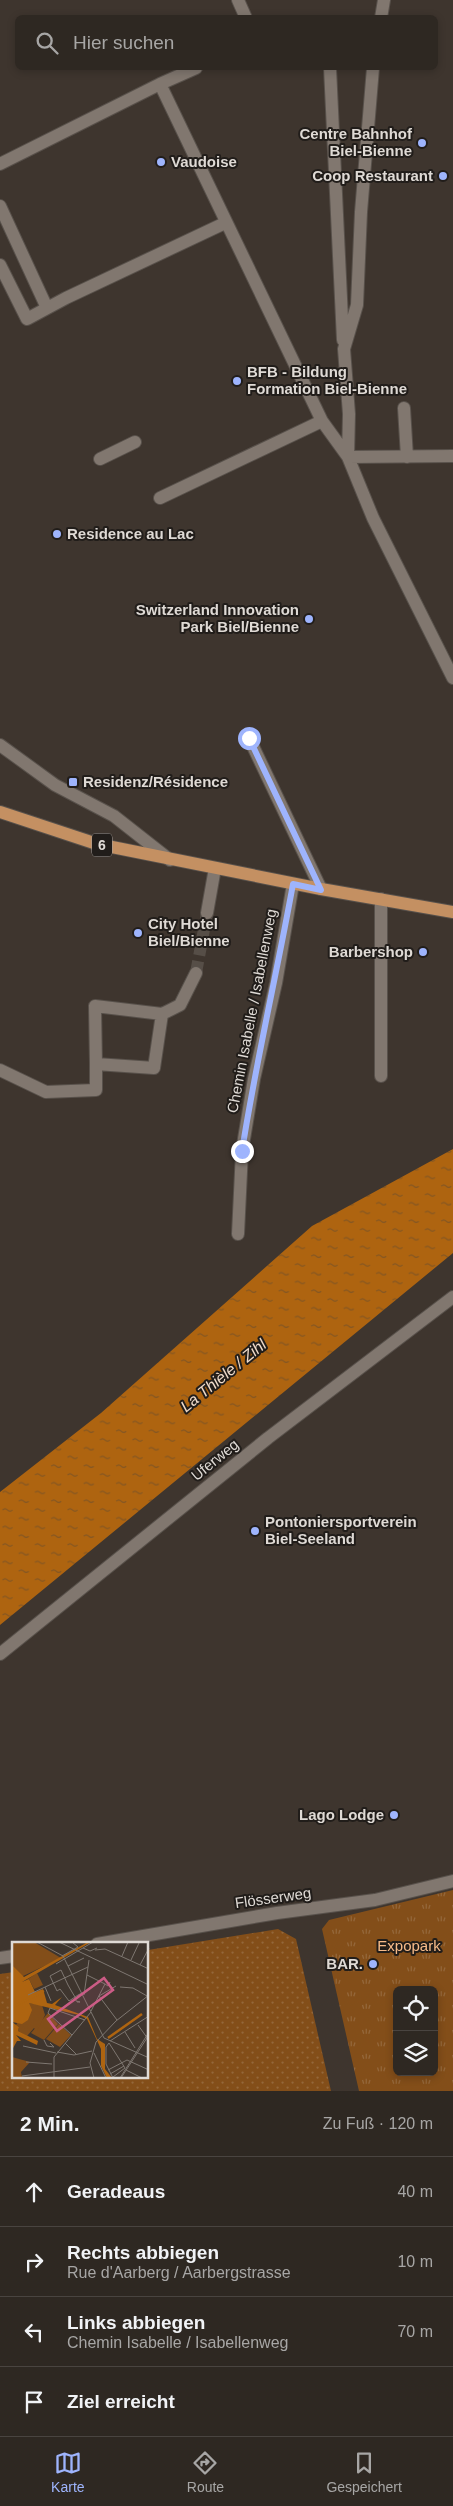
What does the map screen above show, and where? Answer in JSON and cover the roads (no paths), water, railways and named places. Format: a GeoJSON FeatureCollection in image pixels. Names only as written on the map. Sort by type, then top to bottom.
{"type":"FeatureCollection","features":[{"type":"Feature","properties":{"kind":"main road","name":"6"},"geometry":{"type":"LineString","coordinates":[[0,812],[96,844],[293,884]]}},
{"type":"Feature","properties":{"kind":"main road"},"geometry":{"type":"LineString","coordinates":[[293,884],[453,912]]}},
{"type":"Feature","properties":{"kind":"street"},"geometry":{"type":"LineString","coordinates":[[238,0],[245,15]]}},
{"type":"Feature","properties":{"kind":"street"},"geometry":{"type":"LineString","coordinates":[[382,15],[384,0]]}},
{"type":"Feature","properties":{"kind":"street"},"geometry":{"type":"LineString","coordinates":[[0,164],[192,70]]}},
{"type":"Feature","properties":{"kind":"street"},"geometry":{"type":"LineString","coordinates":[[330,70],[349,414],[348,457]]}},
{"type":"Feature","properties":{"kind":"street"},"geometry":{"type":"LineString","coordinates":[[344,349],[357,305],[361,212],[373,70]]}},
{"type":"Feature","properties":{"kind":"street"},"geometry":{"type":"LineString","coordinates":[[160,84],[225,223],[322,421],[348,457],[373,518],[453,678]]}},
{"type":"Feature","properties":{"kind":"street"},"geometry":{"type":"LineString","coordinates":[[0,206],[47,308]]}},
{"type":"Feature","properties":{"kind":"street"},"geometry":{"type":"LineString","coordinates":[[0,265],[27,319],[225,223]]}},
{"type":"Feature","properties":{"kind":"street"},"geometry":{"type":"LineString","coordinates":[[404,408],[407,457]]}},
{"type":"Feature","properties":{"kind":"street"},"geometry":{"type":"LineString","coordinates":[[160,498],[322,421]]}},
{"type":"Feature","properties":{"kind":"street"},"geometry":{"type":"LineString","coordinates":[[100,459],[135,442]]}},
{"type":"Feature","properties":{"kind":"street"},"geometry":{"type":"LineString","coordinates":[[348,457],[453,456]]}},
{"type":"Feature","properties":{"kind":"street"},"geometry":{"type":"LineString","coordinates":[[249,738],[321,890]]}},
{"type":"Feature","properties":{"kind":"street"},"geometry":{"type":"LineString","coordinates":[[0,745],[55,785],[114,816],[170,860]]}},
{"type":"Feature","properties":{"kind":"street"},"geometry":{"type":"LineString","coordinates":[[207,913],[215,868]]}},
{"type":"Feature","properties":{"kind":"street","name":"Chemin Isabelle / Isabellenweg"},"geometry":{"type":"LineString","coordinates":[[238,1234],[244,1142],[254,1079],[276,983],[293,884]]}},
{"type":"Feature","properties":{"kind":"street"},"geometry":{"type":"LineString","coordinates":[[381,899],[381,1076]]}},
{"type":"Feature","properties":{"kind":"street"},"geometry":{"type":"LineString","coordinates":[[0,1070],[46,1092],[96,1090],[95,1006],[162,1014],[180,1005],[196,973]]}},
{"type":"Feature","properties":{"kind":"street"},"geometry":{"type":"LineString","coordinates":[[96,1064],[154,1068],[162,1014]]}},
{"type":"Feature","properties":{"kind":"street","name":"Uferweg"},"geometry":{"type":"LineString","coordinates":[[0,1654],[268,1438],[453,1296]]}},
{"type":"Feature","properties":{"kind":"street","name":"Flösserweg"},"geometry":{"type":"LineString","coordinates":[[109,1942],[277,1913],[375,1900],[453,1881]]}},
{"type":"Feature","properties":{"kind":"water","name":"La Thièle / Zihl"},"geometry":{"type":"Polygon","coordinates":[[[453,1149],[453,1253],[0,1625],[0,1492],[101,1413],[312,1226],[453,1149]]]}},
{"type":"Feature","properties":{"kind":"tunnel"},"geometry":{"type":"LineString","coordinates":[[196,973],[207,913]]}},
{"type":"Feature","properties":{"kind":"place","name":"Centre Bahnhof Biel-Bienne"},"geometry":{"type":"Point","coordinates":[422,143]}},
{"type":"Feature","properties":{"kind":"place","name":"Vaudoise"},"geometry":{"type":"Point","coordinates":[161,162]}},
{"type":"Feature","properties":{"kind":"place","name":"Coop Restaurant"},"geometry":{"type":"Point","coordinates":[443,176]}},
{"type":"Feature","properties":{"kind":"place","name":"BFB - Bildung Formation Biel-Bienne"},"geometry":{"type":"Point","coordinates":[237,381]}},
{"type":"Feature","properties":{"kind":"place","name":"Residence au Lac"},"geometry":{"type":"Point","coordinates":[57,534]}},
{"type":"Feature","properties":{"kind":"place","name":"Switzerland Innovation Park Biel/Bienne"},"geometry":{"type":"Point","coordinates":[309,619]}},
{"type":"Feature","properties":{"kind":"place","name":"Residenz/Résidence"},"geometry":{"type":"Point","coordinates":[73,782]}},
{"type":"Feature","properties":{"kind":"place","name":"City Hotel Biel/Bienne"},"geometry":{"type":"Point","coordinates":[138,933]}},
{"type":"Feature","properties":{"kind":"place","name":"Barbershop"},"geometry":{"type":"Point","coordinates":[423,952]}},
{"type":"Feature","properties":{"kind":"place","name":"Pontoniersportverein Biel-Seeland"},"geometry":{"type":"Point","coordinates":[255,1531]}},
{"type":"Feature","properties":{"kind":"place","name":"Lago Lodge"},"geometry":{"type":"Point","coordinates":[394,1815]}},
{"type":"Feature","properties":{"kind":"place","name":"BAR."},"geometry":{"type":"Point","coordinates":[373,1964]}},
{"type":"Feature","properties":{"kind":"park label","name":"Expopark"},"geometry":{"type":"Point","coordinates":[409,1946]}}]}
